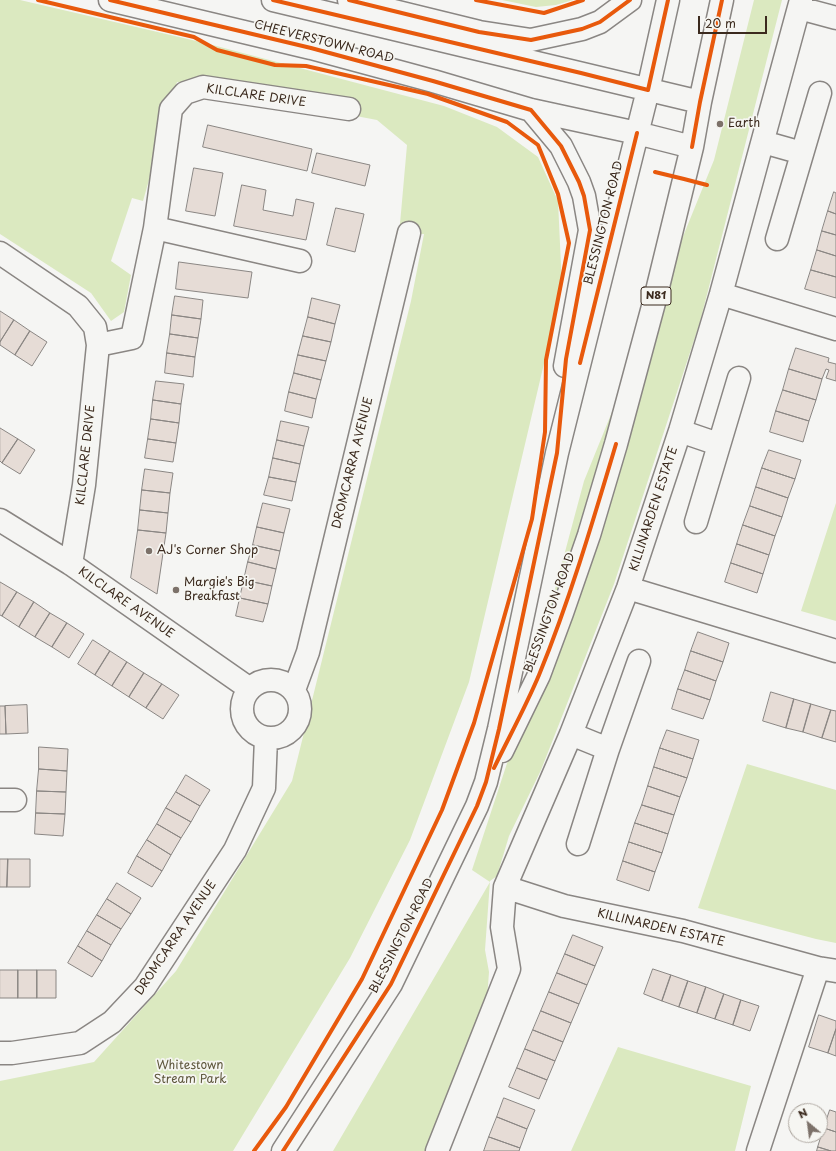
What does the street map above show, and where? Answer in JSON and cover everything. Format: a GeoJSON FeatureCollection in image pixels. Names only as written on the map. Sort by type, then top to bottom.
{"type":"FeatureCollection","features":[{"type":"Feature","properties":{"kind":"street","name":"CHEEVERSTOWN ROAD"},"geometry":{"type":"LineString","coordinates":[[110,0],[312,48],[433,81],[531,110],[637,133],[692,147]]}},
{"type":"Feature","properties":{"kind":"street"},"geometry":{"type":"LineString","coordinates":[[273,0],[700,102]]}},
{"type":"Feature","properties":{"kind":"street"},"geometry":{"type":"LineString","coordinates":[[349,0],[479,32],[531,40],[582,29],[600,22],[630,0]]}},
{"type":"Feature","properties":{"kind":"street","name":"BLESSINGTON ROAD"},"geometry":{"type":"LineString","coordinates":[[283,1151],[391,984],[477,806],[486,782],[501,721],[557,453],[648,90],[668,0]]}},
{"type":"Feature","properties":{"kind":"street","name":"BLESSINGTON ROAD"},"geometry":{"type":"LineString","coordinates":[[486,782],[539,675],[589,535],[616,444],[655,299],[692,147],[722,0]]}},
{"type":"Feature","properties":{"kind":"street","name":"KILLINARDEN ESTATE"},"geometry":{"type":"LineString","coordinates":[[437,1151],[509,969],[502,927],[505,887],[571,734],[628,588],[680,431],[721,294],[800,4],[836,18]]}},
{"type":"Feature","properties":{"kind":"street","name":"KILCLARE DRIVE"},"geometry":{"type":"LineString","coordinates":[[98,345],[132,338],[155,228],[171,109],[185,93],[202,87],[348,109]]}},
{"type":"Feature","properties":{"kind":"street"},"geometry":{"type":"LineString","coordinates":[[777,239],[820,93]]}},
{"type":"Feature","properties":{"kind":"street"},"geometry":{"type":"LineString","coordinates":[[531,110],[561,146],[579,182],[584,196],[590,230],[566,360],[557,453]]}},
{"type":"Feature","properties":{"kind":"street"},"geometry":{"type":"LineString","coordinates":[[763,142],[802,153]]}},
{"type":"Feature","properties":{"kind":"street"},"geometry":{"type":"LineString","coordinates":[[155,228],[300,261]]}},
{"type":"Feature","properties":{"kind":"street","name":"DROMCARRA AVENUE"},"geometry":{"type":"LineString","coordinates":[[294,690],[308,652],[409,233]]}},
{"type":"Feature","properties":{"kind":"street","name":"KILCLARE DRIVE"},"geometry":{"type":"LineString","coordinates":[[0,253],[78,306],[95,327],[98,345],[84,485],[71,564]]}},
{"type":"Feature","properties":{"kind":"street"},"geometry":{"type":"LineString","coordinates":[[721,294],[836,329]]}},
{"type":"Feature","properties":{"kind":"street"},"geometry":{"type":"LineString","coordinates":[[696,522],[738,378]]}},
{"type":"Feature","properties":{"kind":"street","name":"KILLINARDEN ESTATE"},"geometry":{"type":"LineString","coordinates":[[680,431],[718,444]]}},
{"type":"Feature","properties":{"kind":"street","name":"KILCLARE AVENUE"},"geometry":{"type":"LineString","coordinates":[[0,520],[71,564],[250,689]]}},
{"type":"Feature","properties":{"kind":"street"},"geometry":{"type":"LineString","coordinates":[[628,588],[836,651]]}},
{"type":"Feature","properties":{"kind":"street"},"geometry":{"type":"LineString","coordinates":[[578,844],[608,749],[639,661]]}},
{"type":"Feature","properties":{"kind":"street"},"geometry":{"type":"LineString","coordinates":[[267,680],[277,680],[294,690],[299,699],[300,709],[298,719],[293,728],[286,734],[276,738],[266,738],[250,730],[242,714],[244,696],[250,689],[258,683],[267,680]]}},
{"type":"Feature","properties":{"kind":"street"},"geometry":{"type":"LineString","coordinates":[[571,734],[608,749]]}},
{"type":"Feature","properties":{"kind":"street","name":"DROMCARRA AVENUE"},"geometry":{"type":"LineString","coordinates":[[0,1053],[12,1053],[80,1043],[112,1022],[145,987],[235,850],[264,788],[266,738]]}},
{"type":"Feature","properties":{"kind":"street","name":"KILLINARDEN ESTATE"},"geometry":{"type":"LineString","coordinates":[[505,887],[564,906],[683,931],[827,970],[758,1151]]}},
{"type":"Feature","properties":{"kind":"green space","name":"Whitestown Stream Park"},"geometry":{"type":"Polygon","coordinates":[[[0,0],[20,0],[205,43],[444,106],[497,127],[538,157],[558,201],[562,287],[469,682],[410,840],[350,958],[233,1151],[0,1151],[0,1081],[94,1062],[176,971],[292,781],[411,301],[424,234],[399,235],[407,145],[377,120],[177,82],[143,201],[132,198],[111,261],[131,275],[124,312],[111,321],[91,293],[0,234],[0,0]]]}},
{"type":"Feature","properties":{"kind":"green space"},"geometry":{"type":"Polygon","coordinates":[[[502,0],[573,0],[556,5],[536,7],[502,0]]]}},
{"type":"Feature","properties":{"kind":"green space"},"geometry":{"type":"Polygon","coordinates":[[[754,0],[782,0],[700,322],[614,584],[541,770],[509,836],[497,876],[490,882],[472,870],[514,742],[584,481],[714,160],[754,0]]]}},
{"type":"Feature","properties":{"kind":"green space"},"geometry":{"type":"Polygon","coordinates":[[[836,503],[836,621],[801,611],[836,503]]]}},
{"type":"Feature","properties":{"kind":"green space"},"geometry":{"type":"Polygon","coordinates":[[[747,764],[836,790],[836,943],[698,908],[747,764]]]}},
{"type":"Feature","properties":{"kind":"green space"},"geometry":{"type":"Polygon","coordinates":[[[490,882],[485,950],[489,972],[487,999],[425,1151],[333,1151],[490,882]]]}},
{"type":"Feature","properties":{"kind":"green space"},"geometry":{"type":"Polygon","coordinates":[[[618,1047],[751,1086],[735,1151],[571,1151],[618,1047]]]}},
{"type":"Feature","properties":{"kind":"building"},"geometry":{"type":"Polygon","coordinates":[[[208,125],[312,149],[307,171],[203,147],[208,125]]]}},
{"type":"Feature","properties":{"kind":"building"},"geometry":{"type":"Polygon","coordinates":[[[317,153],[370,165],[365,186],[312,173],[317,153]]]}},
{"type":"Feature","properties":{"kind":"building"},"geometry":{"type":"Polygon","coordinates":[[[194,168],[223,173],[215,216],[186,211],[194,168]]]}},
{"type":"Feature","properties":{"kind":"building"},"geometry":{"type":"Polygon","coordinates":[[[242,185],[266,190],[263,210],[293,216],[296,199],[314,203],[306,240],[234,226],[242,185]]]}},
{"type":"Feature","properties":{"kind":"building"},"geometry":{"type":"Polygon","coordinates":[[[834,192],[836,193],[836,214],[828,211],[834,192]]]}},
{"type":"Feature","properties":{"kind":"building"},"geometry":{"type":"Polygon","coordinates":[[[336,208],[364,214],[355,252],[327,245],[336,208]]]}},
{"type":"Feature","properties":{"kind":"building"},"geometry":{"type":"Polygon","coordinates":[[[828,211],[836,214],[836,235],[822,231],[828,211]]]}},
{"type":"Feature","properties":{"kind":"building"},"geometry":{"type":"Polygon","coordinates":[[[822,231],[836,235],[836,256],[817,250],[822,231]]]}},
{"type":"Feature","properties":{"kind":"building"},"geometry":{"type":"Polygon","coordinates":[[[817,250],[836,256],[836,277],[811,270],[817,250]]]}},
{"type":"Feature","properties":{"kind":"building"},"geometry":{"type":"Polygon","coordinates":[[[179,262],[252,272],[248,298],[176,289],[179,262]]]}},
{"type":"Feature","properties":{"kind":"building"},"geometry":{"type":"Polygon","coordinates":[[[811,270],[836,277],[836,298],[805,289],[811,270]]]}},
{"type":"Feature","properties":{"kind":"building"},"geometry":{"type":"Polygon","coordinates":[[[175,296],[203,300],[201,319],[172,315],[175,296]]]}},
{"type":"Feature","properties":{"kind":"building"},"geometry":{"type":"Polygon","coordinates":[[[312,298],[340,305],[335,324],[308,317],[312,298]]]}},
{"type":"Feature","properties":{"kind":"building"},"geometry":{"type":"Polygon","coordinates":[[[0,311],[14,320],[0,342],[0,311]]]}},
{"type":"Feature","properties":{"kind":"building"},"geometry":{"type":"Polygon","coordinates":[[[172,315],[201,319],[198,338],[170,334],[172,315]]]}},
{"type":"Feature","properties":{"kind":"building"},"geometry":{"type":"Polygon","coordinates":[[[308,317],[335,324],[331,342],[303,336],[308,317]]]}},
{"type":"Feature","properties":{"kind":"building"},"geometry":{"type":"Polygon","coordinates":[[[14,320],[30,331],[15,355],[0,345],[0,342],[14,320]]]}},
{"type":"Feature","properties":{"kind":"building"},"geometry":{"type":"Polygon","coordinates":[[[30,331],[47,342],[32,366],[15,355],[30,331]]]}},
{"type":"Feature","properties":{"kind":"building"},"geometry":{"type":"Polygon","coordinates":[[[170,334],[198,338],[195,357],[167,353],[170,334]]]}},
{"type":"Feature","properties":{"kind":"building"},"geometry":{"type":"Polygon","coordinates":[[[303,336],[331,342],[326,361],[298,355],[303,336]]]}},
{"type":"Feature","properties":{"kind":"building"},"geometry":{"type":"Polygon","coordinates":[[[796,348],[829,358],[828,362],[836,364],[836,381],[826,378],[829,370],[826,369],[822,379],[789,369],[796,348]]]}},
{"type":"Feature","properties":{"kind":"building"},"geometry":{"type":"Polygon","coordinates":[[[167,353],[195,357],[193,377],[165,373],[167,353]]]}},
{"type":"Feature","properties":{"kind":"building"},"geometry":{"type":"Polygon","coordinates":[[[298,355],[326,361],[321,380],[294,373],[298,355]]]}},
{"type":"Feature","properties":{"kind":"building"},"geometry":{"type":"Polygon","coordinates":[[[789,369],[822,379],[816,400],[783,390],[789,369]]]}},
{"type":"Feature","properties":{"kind":"building"},"geometry":{"type":"Polygon","coordinates":[[[294,373],[321,380],[316,399],[289,392],[294,373]]]}},
{"type":"Feature","properties":{"kind":"building"},"geometry":{"type":"Polygon","coordinates":[[[156,381],[184,384],[181,404],[153,400],[156,381]]]}},
{"type":"Feature","properties":{"kind":"building"},"geometry":{"type":"Polygon","coordinates":[[[783,390],[816,400],[809,421],[776,411],[783,390]]]}},
{"type":"Feature","properties":{"kind":"building"},"geometry":{"type":"Polygon","coordinates":[[[289,392],[316,399],[312,418],[285,411],[289,392]]]}},
{"type":"Feature","properties":{"kind":"building"},"geometry":{"type":"Polygon","coordinates":[[[153,400],[181,404],[179,423],[151,419],[153,400]]]}},
{"type":"Feature","properties":{"kind":"building"},"geometry":{"type":"Polygon","coordinates":[[[776,411],[809,421],[803,442],[770,432],[776,411]]]}},
{"type":"Feature","properties":{"kind":"building"},"geometry":{"type":"Polygon","coordinates":[[[151,419],[179,423],[176,443],[148,439],[151,419]]]}},
{"type":"Feature","properties":{"kind":"building"},"geometry":{"type":"Polygon","coordinates":[[[281,421],[309,427],[304,446],[277,440],[281,421]]]}},
{"type":"Feature","properties":{"kind":"building"},"geometry":{"type":"Polygon","coordinates":[[[0,428],[18,439],[2,463],[0,461],[0,428]]]}},
{"type":"Feature","properties":{"kind":"building"},"geometry":{"type":"Polygon","coordinates":[[[18,439],[35,450],[20,474],[2,463],[18,439]]]}},
{"type":"Feature","properties":{"kind":"building"},"geometry":{"type":"Polygon","coordinates":[[[148,439],[176,443],[173,462],[145,458],[148,439]]]}},
{"type":"Feature","properties":{"kind":"building"},"geometry":{"type":"Polygon","coordinates":[[[277,440],[304,446],[300,464],[273,458],[277,440]]]}},
{"type":"Feature","properties":{"kind":"building"},"geometry":{"type":"Polygon","coordinates":[[[769,450],[801,460],[795,479],[762,468],[769,450]]]}},
{"type":"Feature","properties":{"kind":"building"},"geometry":{"type":"Polygon","coordinates":[[[273,458],[300,464],[296,482],[269,477],[273,458]]]}},
{"type":"Feature","properties":{"kind":"building"},"geometry":{"type":"Polygon","coordinates":[[[762,468],[795,479],[788,498],[756,487],[762,468]]]}},
{"type":"Feature","properties":{"kind":"building"},"geometry":{"type":"Polygon","coordinates":[[[145,469],[173,473],[170,493],[142,490],[145,469]]]}},
{"type":"Feature","properties":{"kind":"building"},"geometry":{"type":"Polygon","coordinates":[[[269,477],[296,482],[292,501],[264,495],[269,477]]]}},
{"type":"Feature","properties":{"kind":"building"},"geometry":{"type":"Polygon","coordinates":[[[756,487],[788,498],[782,517],[750,506],[756,487]]]}},
{"type":"Feature","properties":{"kind":"building"},"geometry":{"type":"Polygon","coordinates":[[[142,490],[170,493],[168,513],[140,510],[142,490]]]}},
{"type":"Feature","properties":{"kind":"building"},"geometry":{"type":"Polygon","coordinates":[[[263,503],[290,509],[284,533],[257,527],[263,503]]]}},
{"type":"Feature","properties":{"kind":"building"},"geometry":{"type":"Polygon","coordinates":[[[750,506],[782,517],[775,536],[743,525],[750,506]]]}},
{"type":"Feature","properties":{"kind":"building"},"geometry":{"type":"Polygon","coordinates":[[[140,510],[168,513],[166,533],[138,530],[140,510]]]}},
{"type":"Feature","properties":{"kind":"building"},"geometry":{"type":"Polygon","coordinates":[[[743,525],[775,536],[769,555],[737,544],[743,525]]]}},
{"type":"Feature","properties":{"kind":"building"},"geometry":{"type":"Polygon","coordinates":[[[257,527],[284,533],[280,551],[253,545],[257,527]]]}},
{"type":"Feature","properties":{"kind":"building","name":"AJ's Corner Shop"},"geometry":{"type":"Polygon","coordinates":[[[138,530],[166,533],[157,594],[131,578],[138,530]]]}},
{"type":"Feature","properties":{"kind":"building"},"geometry":{"type":"Polygon","coordinates":[[[737,544],[769,555],[763,574],[731,563],[737,544]]]}},
{"type":"Feature","properties":{"kind":"building"},"geometry":{"type":"Polygon","coordinates":[[[253,545],[280,551],[276,569],[248,562],[253,545]]]}},
{"type":"Feature","properties":{"kind":"building"},"geometry":{"type":"Polygon","coordinates":[[[248,562],[276,569],[272,586],[244,580],[248,562]]]}},
{"type":"Feature","properties":{"kind":"building"},"geometry":{"type":"Polygon","coordinates":[[[731,563],[763,574],[757,593],[725,582],[731,563]]]}},
{"type":"Feature","properties":{"kind":"building"},"geometry":{"type":"Polygon","coordinates":[[[244,580],[272,586],[268,604],[240,598],[244,580]]]}},
{"type":"Feature","properties":{"kind":"building"},"geometry":{"type":"Polygon","coordinates":[[[0,582],[17,592],[2,616],[0,615],[0,582]]]}},
{"type":"Feature","properties":{"kind":"building"},"geometry":{"type":"Polygon","coordinates":[[[17,592],[34,602],[19,627],[2,616],[17,592]]]}},
{"type":"Feature","properties":{"kind":"building"},"geometry":{"type":"Polygon","coordinates":[[[240,598],[268,604],[263,622],[236,616],[240,598]]]}},
{"type":"Feature","properties":{"kind":"building"},"geometry":{"type":"Polygon","coordinates":[[[34,602],[50,613],[35,637],[19,627],[34,602]]]}},
{"type":"Feature","properties":{"kind":"building"},"geometry":{"type":"Polygon","coordinates":[[[50,613],[67,623],[52,647],[35,637],[50,613]]]}},
{"type":"Feature","properties":{"kind":"building"},"geometry":{"type":"Polygon","coordinates":[[[67,623],[84,634],[69,658],[52,647],[67,623]]]}},
{"type":"Feature","properties":{"kind":"building"},"geometry":{"type":"Polygon","coordinates":[[[698,632],[729,643],[723,662],[691,651],[698,632]]]}},
{"type":"Feature","properties":{"kind":"building"},"geometry":{"type":"Polygon","coordinates":[[[93,640],[110,651],[95,675],[78,664],[93,640]]]}},
{"type":"Feature","properties":{"kind":"building"},"geometry":{"type":"Polygon","coordinates":[[[110,651],[127,662],[112,686],[95,675],[110,651]]]}},
{"type":"Feature","properties":{"kind":"building"},"geometry":{"type":"Polygon","coordinates":[[[691,651],[723,662],[716,681],[685,670],[691,651]]]}},
{"type":"Feature","properties":{"kind":"building"},"geometry":{"type":"Polygon","coordinates":[[[127,662],[144,673],[129,697],[112,686],[127,662]]]}},
{"type":"Feature","properties":{"kind":"building"},"geometry":{"type":"Polygon","coordinates":[[[685,670],[716,681],[710,700],[678,689],[685,670]]]}},
{"type":"Feature","properties":{"kind":"building"},"geometry":{"type":"Polygon","coordinates":[[[144,673],[162,684],[146,708],[129,697],[144,673]]]}},
{"type":"Feature","properties":{"kind":"building"},"geometry":{"type":"Polygon","coordinates":[[[162,684],[179,695],[163,719],[146,708],[162,684]]]}},
{"type":"Feature","properties":{"kind":"building"},"geometry":{"type":"Polygon","coordinates":[[[678,689],[710,700],[703,719],[672,709],[678,689]]]}},
{"type":"Feature","properties":{"kind":"building"},"geometry":{"type":"Polygon","coordinates":[[[771,692],[794,699],[786,728],[763,721],[771,692]]]}},
{"type":"Feature","properties":{"kind":"building"},"geometry":{"type":"Polygon","coordinates":[[[794,699],[811,704],[803,732],[786,728],[794,699]]]}},
{"type":"Feature","properties":{"kind":"building"},"geometry":{"type":"Polygon","coordinates":[[[811,704],[831,710],[822,738],[803,732],[811,704]]]}},
{"type":"Feature","properties":{"kind":"building"},"geometry":{"type":"Polygon","coordinates":[[[27,705],[28,733],[6,734],[5,706],[27,705]]]}},
{"type":"Feature","properties":{"kind":"building"},"geometry":{"type":"Polygon","coordinates":[[[0,706],[5,706],[6,734],[0,734],[0,706]]]}},
{"type":"Feature","properties":{"kind":"building"},"geometry":{"type":"Polygon","coordinates":[[[831,710],[836,711],[836,742],[822,738],[831,710]]]}},
{"type":"Feature","properties":{"kind":"building"},"geometry":{"type":"Polygon","coordinates":[[[667,730],[699,740],[693,759],[660,748],[667,730]]]}},
{"type":"Feature","properties":{"kind":"building"},"geometry":{"type":"Polygon","coordinates":[[[39,747],[68,749],[67,771],[39,769],[39,747]]]}},
{"type":"Feature","properties":{"kind":"building"},"geometry":{"type":"Polygon","coordinates":[[[660,748],[693,759],[687,778],[654,767],[660,748]]]}},
{"type":"Feature","properties":{"kind":"building"},"geometry":{"type":"Polygon","coordinates":[[[654,767],[687,778],[680,797],[648,786],[654,767]]]}},
{"type":"Feature","properties":{"kind":"building"},"geometry":{"type":"Polygon","coordinates":[[[39,769],[67,771],[66,792],[37,791],[39,769]]]}},
{"type":"Feature","properties":{"kind":"building"},"geometry":{"type":"Polygon","coordinates":[[[186,775],[210,790],[200,806],[176,792],[186,775]]]}},
{"type":"Feature","properties":{"kind":"building"},"geometry":{"type":"Polygon","coordinates":[[[648,786],[680,797],[674,815],[642,805],[648,786]]]}},
{"type":"Feature","properties":{"kind":"building"},"geometry":{"type":"Polygon","coordinates":[[[37,791],[66,792],[65,814],[36,813],[37,791]]]}},
{"type":"Feature","properties":{"kind":"building"},"geometry":{"type":"Polygon","coordinates":[[[176,792],[200,806],[191,822],[166,808],[176,792]]]}},
{"type":"Feature","properties":{"kind":"building"},"geometry":{"type":"Polygon","coordinates":[[[642,805],[674,815],[668,834],[635,823],[642,805]]]}},
{"type":"Feature","properties":{"kind":"building"},"geometry":{"type":"Polygon","coordinates":[[[166,808],[191,822],[181,838],[157,824],[166,808]]]}},
{"type":"Feature","properties":{"kind":"building"},"geometry":{"type":"Polygon","coordinates":[[[36,813],[65,814],[63,836],[35,834],[36,813]]]}},
{"type":"Feature","properties":{"kind":"building"},"geometry":{"type":"Polygon","coordinates":[[[635,823],[668,834],[662,853],[629,842],[635,823]]]}},
{"type":"Feature","properties":{"kind":"building"},"geometry":{"type":"Polygon","coordinates":[[[157,824],[181,838],[171,855],[147,840],[157,824]]]}},
{"type":"Feature","properties":{"kind":"building"},"geometry":{"type":"Polygon","coordinates":[[[147,840],[171,855],[162,871],[137,856],[147,840]]]}},
{"type":"Feature","properties":{"kind":"building"},"geometry":{"type":"Polygon","coordinates":[[[629,842],[662,853],[655,872],[623,861],[629,842]]]}},
{"type":"Feature","properties":{"kind":"building"},"geometry":{"type":"Polygon","coordinates":[[[137,856],[162,871],[152,887],[128,873],[137,856]]]}},
{"type":"Feature","properties":{"kind":"building"},"geometry":{"type":"Polygon","coordinates":[[[0,859],[8,859],[7,887],[0,887],[0,859]]]}},
{"type":"Feature","properties":{"kind":"building"},"geometry":{"type":"Polygon","coordinates":[[[8,859],[30,859],[30,887],[7,887],[8,859]]]}},
{"type":"Feature","properties":{"kind":"building"},"geometry":{"type":"Polygon","coordinates":[[[623,861],[655,872],[649,891],[617,880],[623,861]]]}},
{"type":"Feature","properties":{"kind":"building"},"geometry":{"type":"Polygon","coordinates":[[[117,883],[141,898],[131,914],[107,899],[117,883]]]}},
{"type":"Feature","properties":{"kind":"building"},"geometry":{"type":"Polygon","coordinates":[[[107,899],[131,914],[121,929],[97,915],[107,899]]]}},
{"type":"Feature","properties":{"kind":"building"},"geometry":{"type":"Polygon","coordinates":[[[97,915],[121,929],[111,945],[87,931],[97,915]]]}},
{"type":"Feature","properties":{"kind":"building"},"geometry":{"type":"Polygon","coordinates":[[[87,931],[111,945],[102,961],[78,946],[87,931]]]}},
{"type":"Feature","properties":{"kind":"building"},"geometry":{"type":"Polygon","coordinates":[[[573,935],[603,947],[595,966],[565,954],[573,935]]]}},
{"type":"Feature","properties":{"kind":"building"},"geometry":{"type":"Polygon","coordinates":[[[78,946],[102,961],[92,977],[68,963],[78,946]]]}},
{"type":"Feature","properties":{"kind":"building"},"geometry":{"type":"Polygon","coordinates":[[[565,954],[595,966],[587,985],[557,973],[565,954]]]}},
{"type":"Feature","properties":{"kind":"building"},"geometry":{"type":"Polygon","coordinates":[[[653,969],[671,975],[662,1001],[644,994],[653,969]]]}},
{"type":"Feature","properties":{"kind":"building"},"geometry":{"type":"Polygon","coordinates":[[[0,970],[18,970],[18,998],[0,998],[0,970]]]}},
{"type":"Feature","properties":{"kind":"building"},"geometry":{"type":"Polygon","coordinates":[[[18,970],[37,970],[37,998],[18,998],[18,970]]]}},
{"type":"Feature","properties":{"kind":"building"},"geometry":{"type":"Polygon","coordinates":[[[37,970],[56,970],[56,998],[37,998],[37,970]]]}},
{"type":"Feature","properties":{"kind":"building"},"geometry":{"type":"Polygon","coordinates":[[[557,973],[587,985],[579,1004],[549,992],[557,973]]]}},
{"type":"Feature","properties":{"kind":"building"},"geometry":{"type":"Polygon","coordinates":[[[671,975],[688,981],[679,1007],[662,1001],[671,975]]]}},
{"type":"Feature","properties":{"kind":"building"},"geometry":{"type":"Polygon","coordinates":[[[688,981],[706,987],[697,1013],[679,1007],[688,981]]]}},
{"type":"Feature","properties":{"kind":"building"},"geometry":{"type":"Polygon","coordinates":[[[706,987],[724,994],[715,1019],[697,1013],[706,987]]]}},
{"type":"Feature","properties":{"kind":"building"},"geometry":{"type":"Polygon","coordinates":[[[549,992],[579,1004],[571,1023],[541,1011],[549,992]]]}},
{"type":"Feature","properties":{"kind":"building"},"geometry":{"type":"Polygon","coordinates":[[[724,994],[741,1000],[733,1025],[715,1019],[724,994]]]}},
{"type":"Feature","properties":{"kind":"building"},"geometry":{"type":"Polygon","coordinates":[[[741,1000],[759,1006],[750,1031],[733,1025],[741,1000]]]}},
{"type":"Feature","properties":{"kind":"building"},"geometry":{"type":"Polygon","coordinates":[[[541,1011],[571,1023],[563,1042],[533,1030],[541,1011]]]}},
{"type":"Feature","properties":{"kind":"building"},"geometry":{"type":"Polygon","coordinates":[[[819,1015],[836,1021],[836,1029],[828,1053],[809,1047],[819,1015]]]}},
{"type":"Feature","properties":{"kind":"building"},"geometry":{"type":"Polygon","coordinates":[[[836,1029],[836,1056],[828,1053],[836,1029]]]}},
{"type":"Feature","properties":{"kind":"building"},"geometry":{"type":"Polygon","coordinates":[[[533,1030],[563,1042],[555,1061],[525,1049],[533,1030]]]}},
{"type":"Feature","properties":{"kind":"building"},"geometry":{"type":"Polygon","coordinates":[[[525,1049],[555,1061],[547,1080],[517,1068],[525,1049]]]}},
{"type":"Feature","properties":{"kind":"building"},"geometry":{"type":"Polygon","coordinates":[[[517,1068],[547,1080],[539,1099],[509,1087],[517,1068]]]}},
{"type":"Feature","properties":{"kind":"building"},"geometry":{"type":"Polygon","coordinates":[[[504,1098],[535,1110],[527,1129],[497,1117],[504,1098]]]}},
{"type":"Feature","properties":{"kind":"building"},"geometry":{"type":"Polygon","coordinates":[[[830,1110],[836,1112],[836,1132],[828,1129],[828,1116],[830,1110]]]}},
{"type":"Feature","properties":{"kind":"building"},"geometry":{"type":"Polygon","coordinates":[[[497,1117],[527,1129],[520,1148],[489,1137],[497,1117]]]}},
{"type":"Feature","properties":{"kind":"building"},"geometry":{"type":"Polygon","coordinates":[[[828,1129],[836,1132],[836,1151],[818,1147],[819,1143],[828,1143],[828,1129]]]}},
{"type":"Feature","properties":{"kind":"building"},"geometry":{"type":"Polygon","coordinates":[[[489,1137],[520,1148],[519,1151],[484,1151],[489,1137]]]}},
{"type":"Feature","properties":{"kind":"building"},"geometry":{"type":"Polygon","coordinates":[[[818,1147],[831,1151],[817,1151],[818,1147]]]}},
{"type":"Feature","properties":{"kind":"cycle path"},"geometry":{"type":"LineString","coordinates":[[38,0],[194,37],[217,50],[275,65],[306,66],[428,94],[507,122],[538,145],[558,194],[569,243],[546,360],[545,432],[532,519],[474,723],[442,810],[362,979],[286,1107],[254,1151]]}},
{"type":"Feature","properties":{"kind":"cycle path"},"geometry":{"type":"LineString","coordinates":[[110,0],[311,48],[433,81],[531,110],[561,146],[579,182],[584,196],[590,230],[566,359],[557,453],[499,729],[486,782],[477,806],[391,984],[283,1151]]}},
{"type":"Feature","properties":{"kind":"cycle path"},"geometry":{"type":"LineString","coordinates":[[273,0],[648,90],[668,0]]}},
{"type":"Feature","properties":{"kind":"cycle path"},"geometry":{"type":"LineString","coordinates":[[349,0],[479,32],[531,40],[582,29],[600,22],[630,0]]}},
{"type":"Feature","properties":{"kind":"cycle path"},"geometry":{"type":"LineString","coordinates":[[476,0],[544,13],[583,0]]}},
{"type":"Feature","properties":{"kind":"cycle path"},"geometry":{"type":"LineString","coordinates":[[692,147],[722,0]]}},
{"type":"Feature","properties":{"kind":"cycle path"},"geometry":{"type":"LineString","coordinates":[[580,363],[637,133]]}},
{"type":"Feature","properties":{"kind":"cycle path"},"geometry":{"type":"LineString","coordinates":[[655,172],[707,185]]}},
{"type":"Feature","properties":{"kind":"cycle path"},"geometry":{"type":"LineString","coordinates":[[494,768],[529,698],[561,618],[599,502],[616,444]]}},
{"type":"Feature","properties":{"kind":"place","name":"Earth"},"geometry":{"type":"Point","coordinates":[720,124]}},
{"type":"Feature","properties":{"kind":"place","name":"AJ's Corner Shop"},"geometry":{"type":"Point","coordinates":[149,551]}},
{"type":"Feature","properties":{"kind":"place","name":"Margie's Big Breakfast"},"geometry":{"type":"Point","coordinates":[176,590]}}]}
